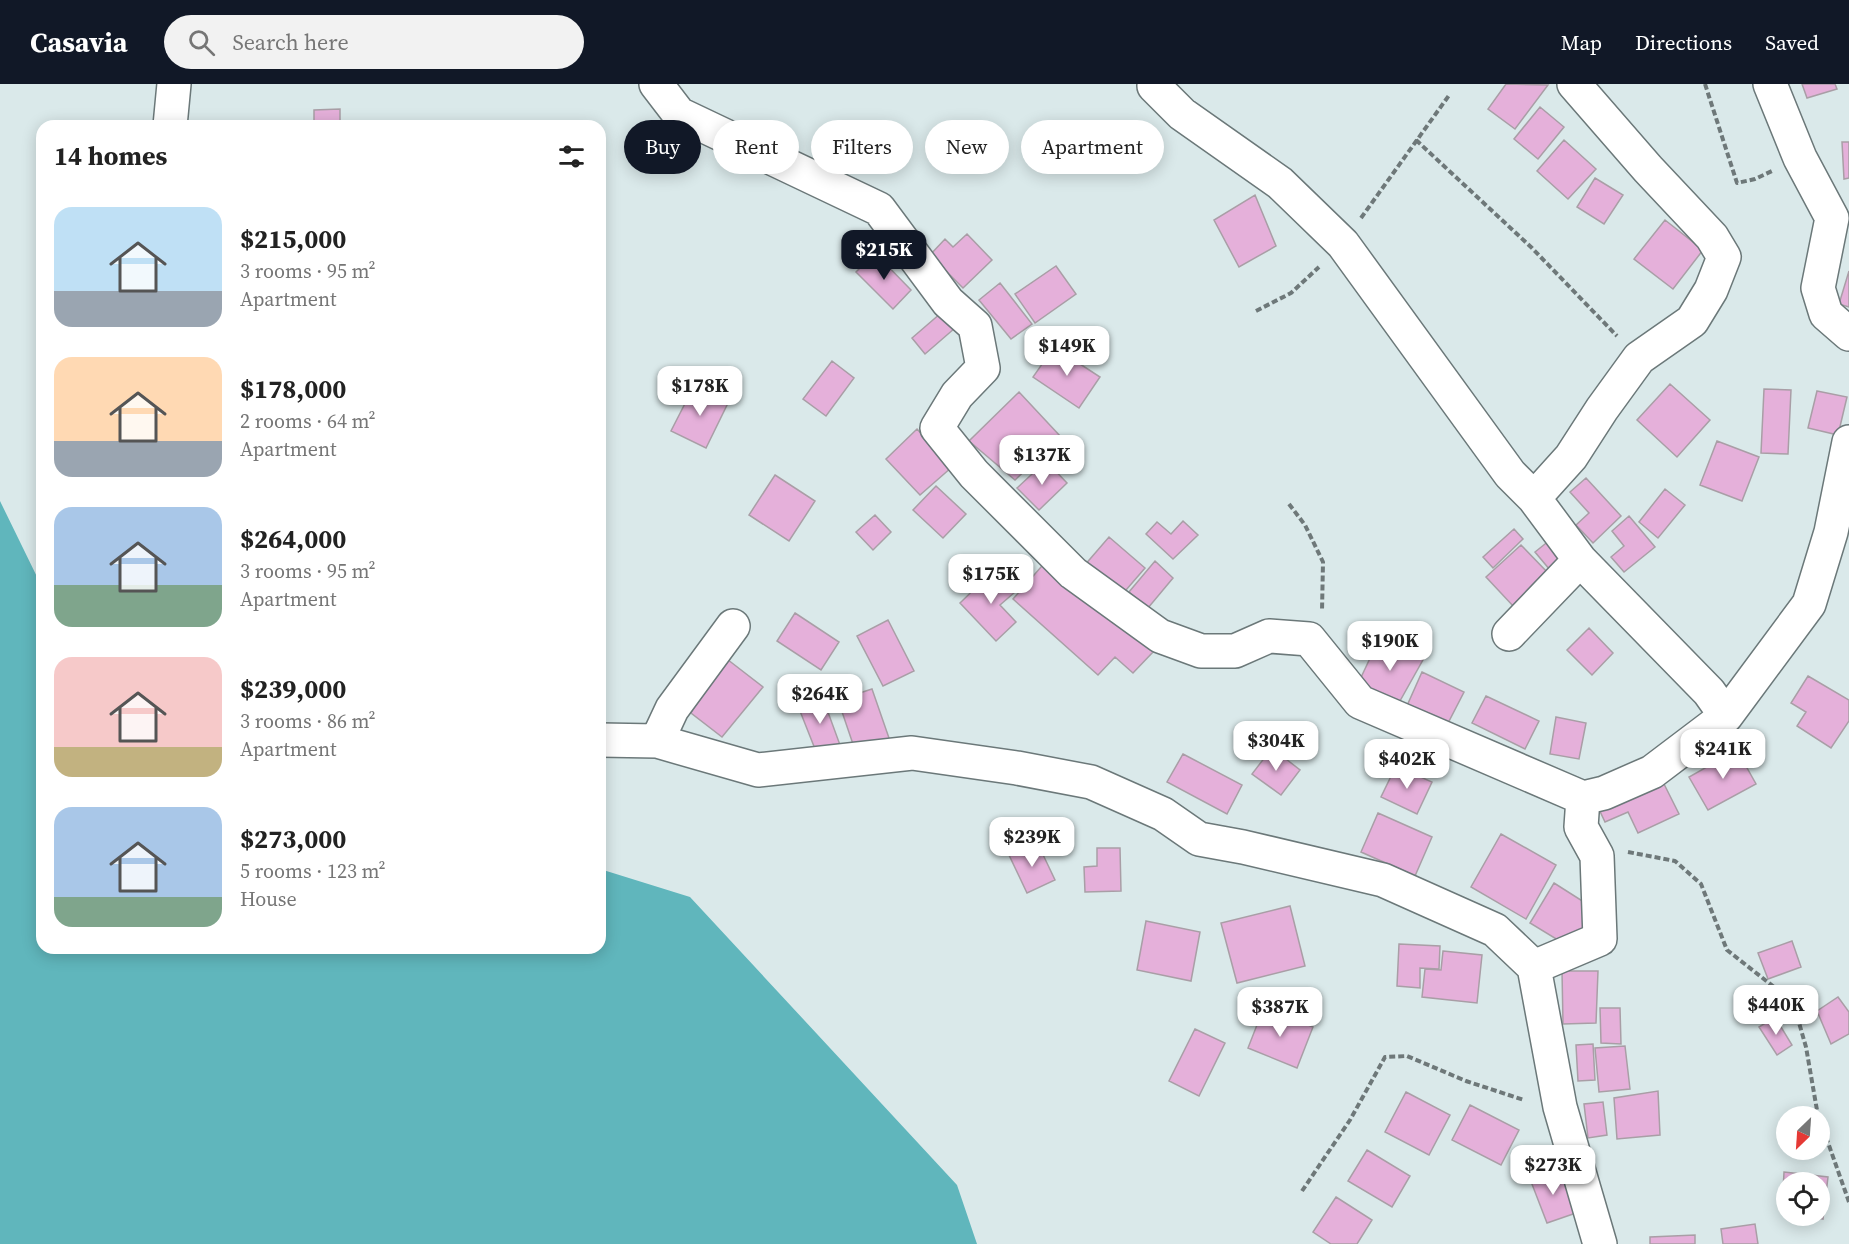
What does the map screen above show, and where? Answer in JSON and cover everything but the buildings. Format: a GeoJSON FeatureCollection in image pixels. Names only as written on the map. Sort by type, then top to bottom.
{"type":"FeatureCollection","features":[{"type":"Feature","properties":{"kind":"street"},"geometry":{"type":"LineString","coordinates":[[171,120],[174,84]]}},
{"type":"Feature","properties":{"kind":"street"},"geometry":{"type":"LineString","coordinates":[[656,84],[680,114],[879,209],[948,302],[975,326],[983,368],[957,395],[937,428],[974,474],[1072,573],[1160,636],[1201,651],[1235,651],[1269,636],[1309,639],[1360,702],[1582,798],[1604,794],[1652,772],[1726,716],[1809,604],[1831,532],[1849,442]]}},
{"type":"Feature","properties":{"kind":"street"},"geometry":{"type":"LineString","coordinates":[[1534,498],[1572,458],[1639,358],[1692,321],[1712,290],[1724,257],[1712,237],[1648,169],[1574,84]]}},
{"type":"Feature","properties":{"kind":"street"},"geometry":{"type":"LineString","coordinates":[[1770,84],[1800,158],[1832,218],[1818,288],[1826,314],[1849,334]]}},
{"type":"Feature","properties":{"kind":"street"},"geometry":{"type":"LineString","coordinates":[[1154,86],[1182,114],[1280,183],[1343,244],[1510,474],[1534,498],[1580,560],[1709,692],[1726,716]]}},
{"type":"Feature","properties":{"kind":"street"},"geometry":{"type":"LineString","coordinates":[[1509,634],[1580,560]]}},
{"type":"Feature","properties":{"kind":"street"},"geometry":{"type":"LineString","coordinates":[[657,741],[672,709],[733,626]]}},
{"type":"Feature","properties":{"kind":"street"},"geometry":{"type":"LineString","coordinates":[[606,740],[657,741],[758,770],[912,753],[1017,768],[1091,782],[1162,814],[1199,839],[1383,880],[1495,930],[1534,967],[1560,1107],[1600,1244]]}},
{"type":"Feature","properties":{"kind":"street"},"geometry":{"type":"LineString","coordinates":[[1534,967],[1600,939],[1597,856],[1581,827],[1582,798]]}},
{"type":"Feature","properties":{"kind":"path"},"geometry":{"type":"LineString","coordinates":[[1705,84],[1737,183],[1755,179],[1800,158]]}},
{"type":"Feature","properties":{"kind":"path"},"geometry":{"type":"LineString","coordinates":[[1256,310],[1292,293],[1343,244],[1450,94]]}},
{"type":"Feature","properties":{"kind":"path"},"geometry":{"type":"LineString","coordinates":[[1416,140],[1532,248],[1639,358]]}},
{"type":"Feature","properties":{"kind":"path"},"geometry":{"type":"LineString","coordinates":[[1289,504],[1305,525],[1323,562],[1323,607],[1309,639]]}},
{"type":"Feature","properties":{"kind":"path"},"geometry":{"type":"LineString","coordinates":[[1597,856],[1628,852],[1675,861],[1701,884],[1727,950],[1793,1002],[1806,1047],[1816,1106]]}},
{"type":"Feature","properties":{"kind":"path"},"geometry":{"type":"LineString","coordinates":[[1302,1191],[1350,1120],[1385,1057],[1407,1056],[1512,1097],[1560,1107]]}},
{"type":"Feature","properties":{"kind":"path"},"geometry":{"type":"LineString","coordinates":[[1830,1148],[1849,1202]]}},
{"type":"Feature","properties":{"kind":"shaded area"},"geometry":{"type":"Polygon","coordinates":[[[0,501],[36,575],[36,954],[606,954],[606,871],[690,897],[957,1185],[977,1244],[0,1244],[0,501]]]}}]}
